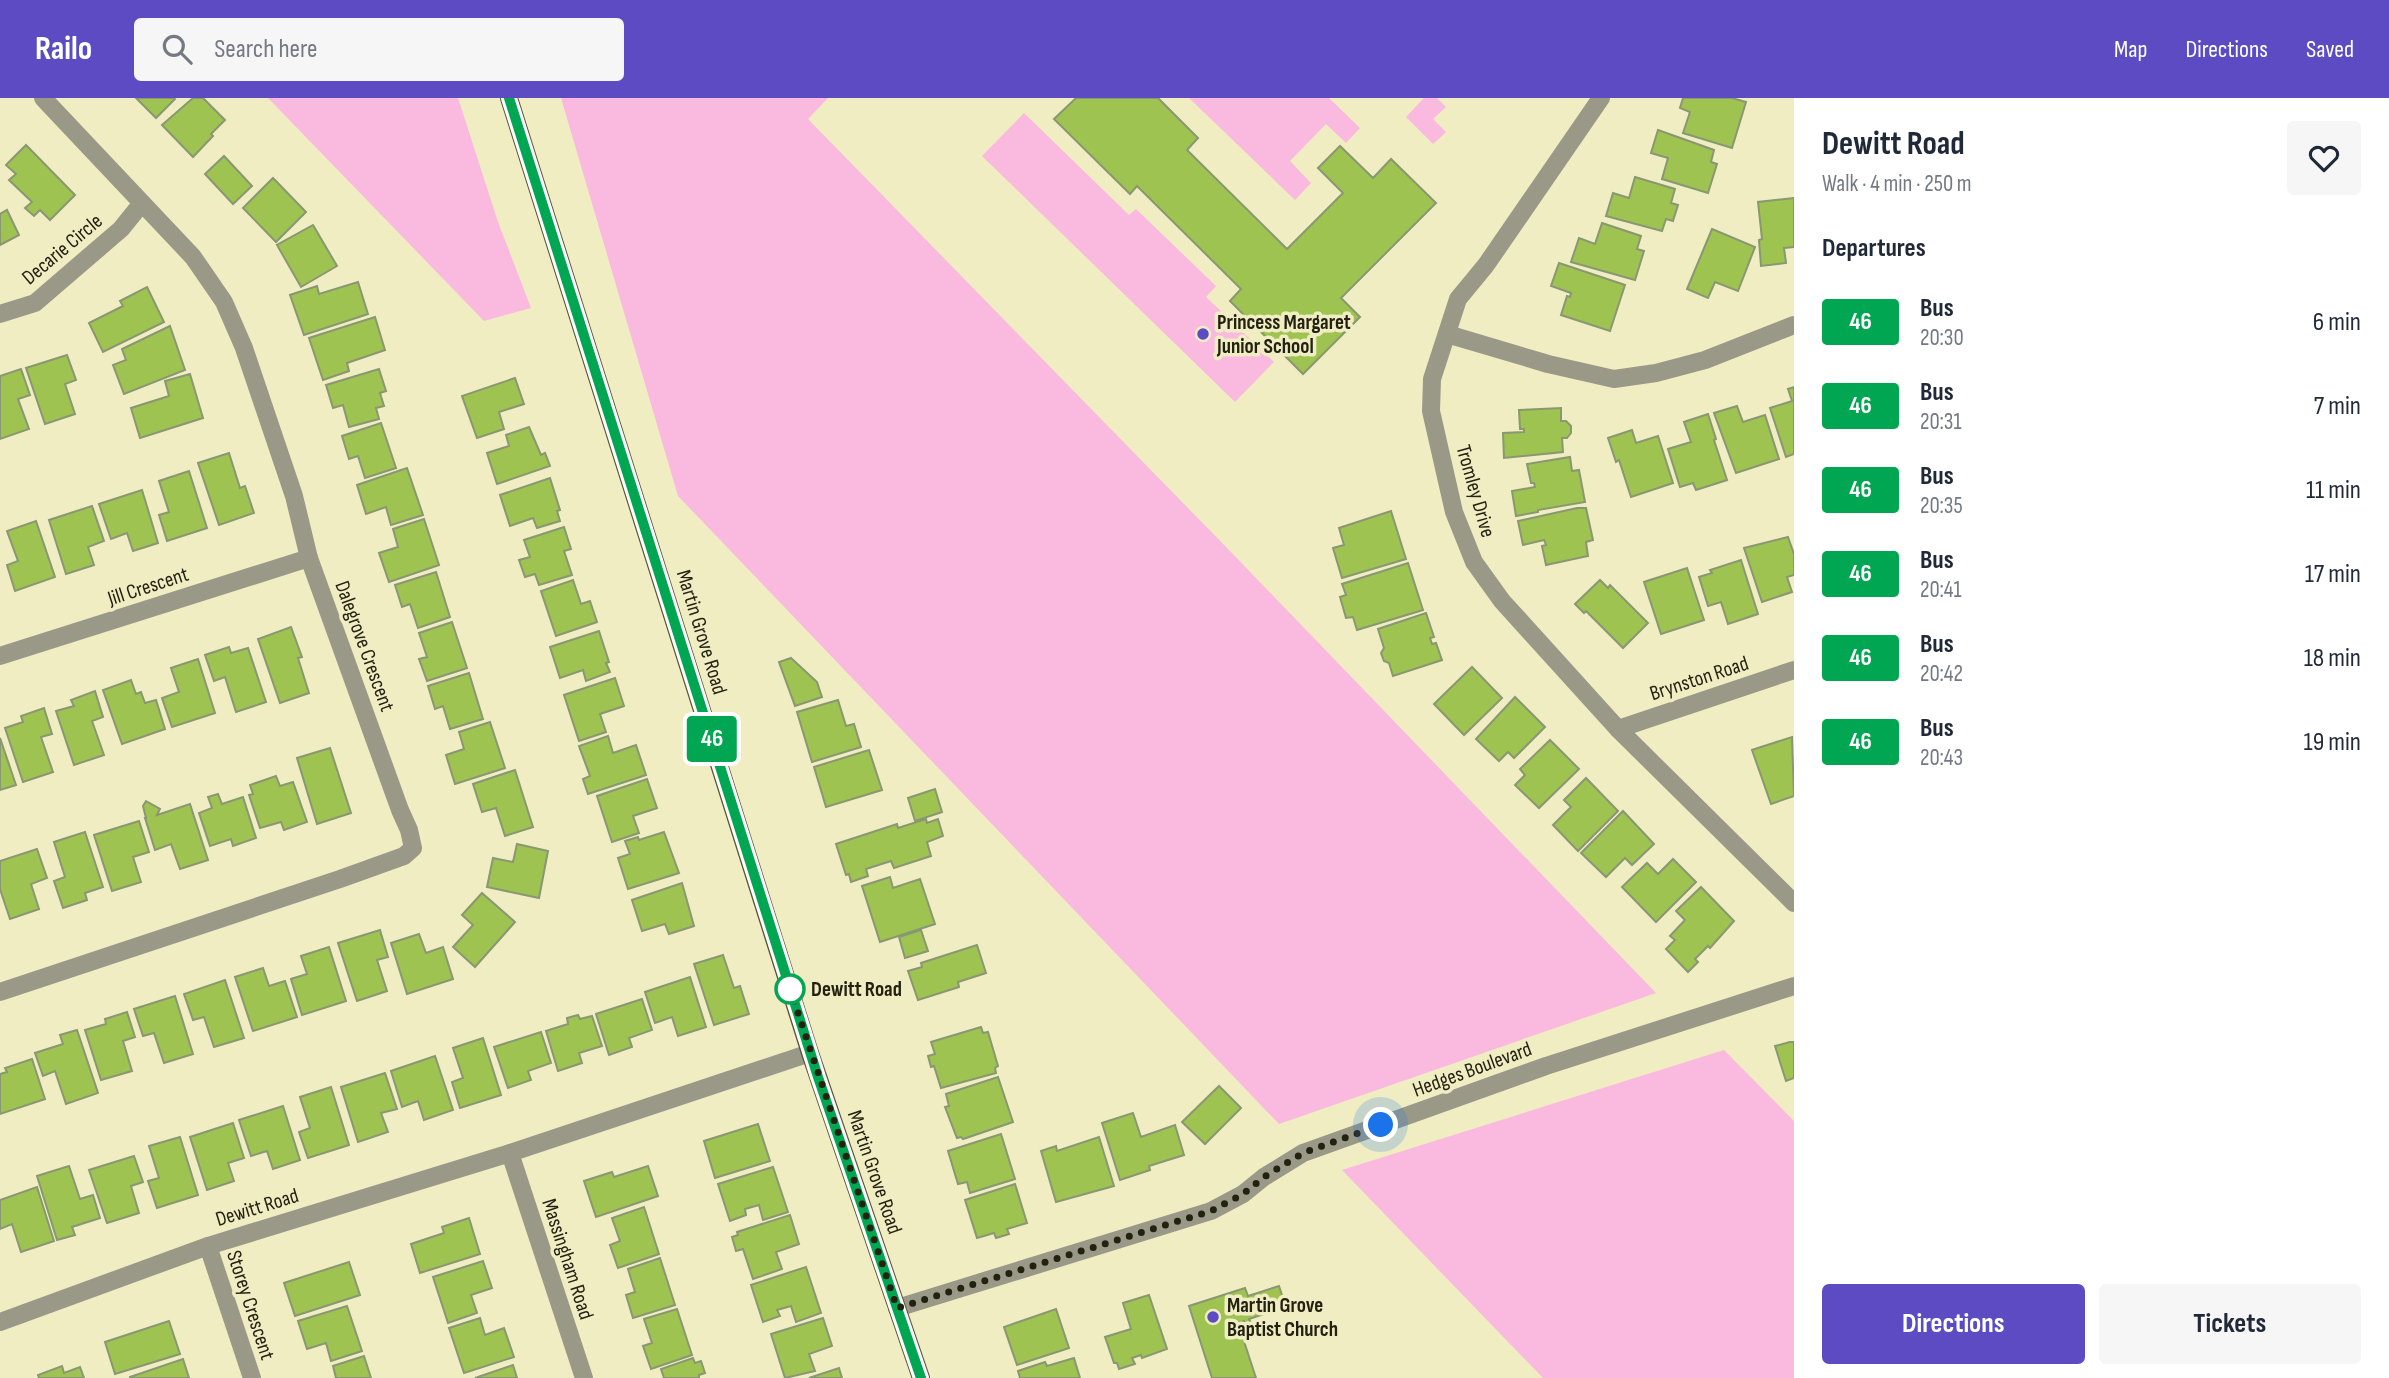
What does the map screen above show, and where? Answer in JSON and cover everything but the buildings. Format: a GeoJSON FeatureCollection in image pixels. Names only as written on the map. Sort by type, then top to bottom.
{"type":"FeatureCollection","features":[{"type":"Feature","properties":{"kind":"main road","name":"Martin Grove Road"},"geometry":{"type":"LineString","coordinates":[[509,98],[810,1053],[921,1378]]}},
{"type":"Feature","properties":{"kind":"street","name":"Dalegrove Crescent"},"geometry":{"type":"LineString","coordinates":[[0,992],[340,879],[404,856],[413,848],[410,830],[400,810],[309,558],[294,496],[244,348],[224,303],[193,257],[43,98]]}},
{"type":"Feature","properties":{"kind":"street","name":"Tromley Drive"},"geometry":{"type":"LineString","coordinates":[[1601,98],[1486,265],[1458,299],[1432,379],[1432,411],[1454,513],[1474,562],[1502,601],[1618,729],[1794,903]]}},
{"type":"Feature","properties":{"kind":"street","name":"Decarie Circle"},"geometry":{"type":"LineString","coordinates":[[0,314],[35,303],[121,229],[142,203]]}},
{"type":"Feature","properties":{"kind":"street"},"geometry":{"type":"LineString","coordinates":[[1447,334],[1548,364],[1614,379],[1656,373],[1705,360],[1794,325]]}},
{"type":"Feature","properties":{"kind":"street","name":"Jill Crescent"},"geometry":{"type":"LineString","coordinates":[[0,656],[309,558]]}},
{"type":"Feature","properties":{"kind":"street","name":"Brynston Road"},"geometry":{"type":"LineString","coordinates":[[1618,729],[1794,670]]}},
{"type":"Feature","properties":{"kind":"street","name":"Hedges Boulevard"},"geometry":{"type":"LineString","coordinates":[[897,1308],[1211,1211],[1243,1194],[1264,1177],[1303,1153],[1546,1066],[1794,986]]}},
{"type":"Feature","properties":{"kind":"street","name":"Dewitt Road"},"geometry":{"type":"LineString","coordinates":[[0,1322],[208,1246],[510,1153],[810,1053]]}},
{"type":"Feature","properties":{"kind":"street","name":"Massingham Road"},"geometry":{"type":"LineString","coordinates":[[510,1153],[584,1378]]}},
{"type":"Feature","properties":{"kind":"street","name":"Storey Crescent"},"geometry":{"type":"LineString","coordinates":[[208,1246],[252,1378]]}},
{"type":"Feature","properties":{"kind":"shaded area"},"geometry":{"type":"Polygon","coordinates":[[[268,98],[458,98],[498,222],[531,308],[484,321],[268,98]]]}},
{"type":"Feature","properties":{"kind":"shaded area"},"geometry":{"type":"Polygon","coordinates":[[[561,98],[828,98],[808,119],[1656,993],[1279,1124],[678,496],[561,98]]]}},
{"type":"Feature","properties":{"kind":"shaded area"},"geometry":{"type":"Polygon","coordinates":[[[1189,98],[1329,98],[1360,128],[1346,143],[1326,124],[1290,161],[1311,183],[1295,200],[1189,98]]]}},
{"type":"Feature","properties":{"kind":"shaded area"},"geometry":{"type":"Polygon","coordinates":[[[1424,98],[1437,98],[1446,107],[1433,119],[1446,132],[1433,144],[1406,117],[1424,98]]]}},
{"type":"Feature","properties":{"kind":"shaded area"},"geometry":{"type":"Polygon","coordinates":[[[1024,113],[1129,215],[1136,209],[1216,286],[1206,297],[1274,362],[1235,402],[982,156],[1024,113]]]}},
{"type":"Feature","properties":{"kind":"shaded area"},"geometry":{"type":"Polygon","coordinates":[[[1724,1050],[1794,1121],[1794,1378],[1543,1378],[1342,1170],[1724,1050]]]}},
{"type":"Feature","properties":{"kind":"bus line","name":"46"},"geometry":{"type":"LineString","coordinates":[[509,98],[818,1077],[921,1378]]}},
{"type":"Feature","properties":{"kind":"place","name":"Princess Margaret Junior School"},"geometry":{"type":"Point","coordinates":[1203,334]}},
{"type":"Feature","properties":{"kind":"place","name":"Dewitt Road"},"geometry":{"type":"Point","coordinates":[790,989]}},
{"type":"Feature","properties":{"kind":"place","name":"Martin Grove Baptist Church"},"geometry":{"type":"Point","coordinates":[1213,1317]}},
{"type":"Feature","properties":{"kind":"route"},"geometry":{"type":"LineString","coordinates":[[790,989],[897,1308],[1211,1211],[1243,1194],[1264,1177],[1303,1153],[1381,1125]]}}]}
